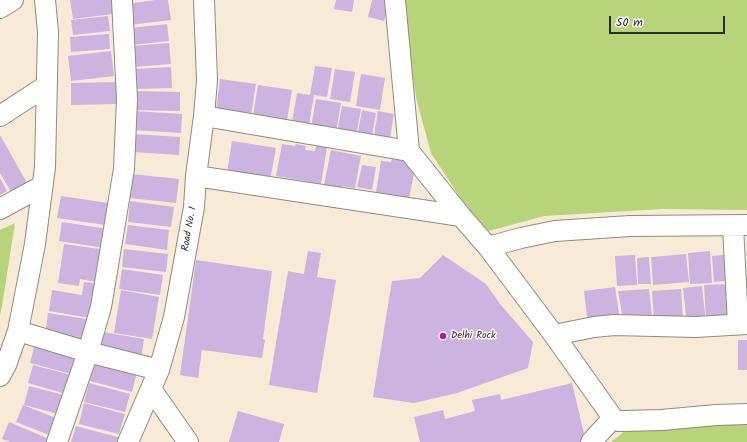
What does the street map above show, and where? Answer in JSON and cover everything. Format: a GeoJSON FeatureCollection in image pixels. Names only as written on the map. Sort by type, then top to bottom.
{"type":"FeatureCollection","features":[{"type":"Feature","properties":{"kind":"street"},"geometry":{"type":"LineString","coordinates":[[0,8],[13,0]]}},
{"type":"Feature","properties":{"kind":"street"},"geometry":{"type":"LineString","coordinates":[[0,376],[6,365],[18,331],[35,244],[45,167],[48,32],[45,0]]}},
{"type":"Feature","properties":{"kind":"street"},"geometry":{"type":"LineString","coordinates":[[57,442],[102,307],[124,169],[127,99],[122,0]]}},
{"type":"Feature","properties":{"kind":"street","name":"Road No. 1"},"geometry":{"type":"LineString","coordinates":[[128,442],[159,370],[174,317],[194,207],[207,80],[204,0]]}},
{"type":"Feature","properties":{"kind":"street"},"geometry":{"type":"LineString","coordinates":[[395,0],[409,151],[488,247],[554,335],[613,418],[624,422],[747,414]]}},
{"type":"Feature","properties":{"kind":"street"},"geometry":{"type":"LineString","coordinates":[[0,116],[46,86]]}},
{"type":"Feature","properties":{"kind":"street"},"geometry":{"type":"LineString","coordinates":[[204,116],[409,151]]}},
{"type":"Feature","properties":{"kind":"street"},"geometry":{"type":"LineString","coordinates":[[196,176],[461,216]]}},
{"type":"Feature","properties":{"kind":"street"},"geometry":{"type":"LineString","coordinates":[[0,209],[42,186]]}},
{"type":"Feature","properties":{"kind":"street"},"geometry":{"type":"LineString","coordinates":[[488,247],[555,231],[630,226],[740,226],[743,324],[696,327],[594,326],[554,335]]}},
{"type":"Feature","properties":{"kind":"street"},"geometry":{"type":"LineString","coordinates":[[18,331],[88,352],[159,370]]}},
{"type":"Feature","properties":{"kind":"street"},"geometry":{"type":"LineString","coordinates":[[151,389],[188,442]]}},
{"type":"Feature","properties":{"kind":"street"},"geometry":{"type":"LineString","coordinates":[[591,442],[613,418]]}},
{"type":"Feature","properties":{"kind":"green space"},"geometry":{"type":"Polygon","coordinates":[[[400,0],[747,0],[747,210],[663,209],[544,216],[489,231],[465,205],[431,153],[417,102],[400,0]]]}},
{"type":"Feature","properties":{"kind":"green space"},"geometry":{"type":"Polygon","coordinates":[[[15,223],[2,306],[0,315],[0,230],[15,223]]]}},
{"type":"Feature","properties":{"kind":"green space"},"geometry":{"type":"Polygon","coordinates":[[[747,420],[747,442],[611,442],[631,426],[747,420]]]}},
{"type":"Feature","properties":{"kind":"building"},"geometry":{"type":"Polygon","coordinates":[[[70,0],[118,0],[120,13],[73,19],[70,0]]]}},
{"type":"Feature","properties":{"kind":"building"},"geometry":{"type":"Polygon","coordinates":[[[155,0],[168,0],[171,20],[130,25],[127,4],[155,0]]]}},
{"type":"Feature","properties":{"kind":"building"},"geometry":{"type":"Polygon","coordinates":[[[336,0],[354,0],[352,12],[334,9],[336,0]]]}},
{"type":"Feature","properties":{"kind":"building"},"geometry":{"type":"Polygon","coordinates":[[[372,0],[389,0],[384,21],[368,17],[372,0]]]}},
{"type":"Feature","properties":{"kind":"building"},"geometry":{"type":"Polygon","coordinates":[[[108,16],[110,31],[73,35],[71,20],[108,16]]]}},
{"type":"Feature","properties":{"kind":"building"},"geometry":{"type":"Polygon","coordinates":[[[167,24],[169,41],[132,45],[130,28],[167,24]]]}},
{"type":"Feature","properties":{"kind":"building"},"geometry":{"type":"Polygon","coordinates":[[[109,34],[110,49],[71,52],[70,37],[109,34]]]}},
{"type":"Feature","properties":{"kind":"building"},"geometry":{"type":"Polygon","coordinates":[[[169,43],[171,64],[133,67],[132,46],[169,43]]]}},
{"type":"Feature","properties":{"kind":"building"},"geometry":{"type":"Polygon","coordinates":[[[111,51],[114,76],[71,81],[68,56],[111,51]]]}},
{"type":"Feature","properties":{"kind":"building"},"geometry":{"type":"Polygon","coordinates":[[[315,66],[332,68],[327,97],[314,95],[308,131],[291,128],[297,93],[310,95],[315,66]]]}},
{"type":"Feature","properties":{"kind":"building"},"geometry":{"type":"Polygon","coordinates":[[[171,67],[172,88],[136,89],[135,69],[171,67]]]}},
{"type":"Feature","properties":{"kind":"building"},"geometry":{"type":"Polygon","coordinates":[[[335,69],[355,72],[350,102],[330,99],[335,69]]]}},
{"type":"Feature","properties":{"kind":"building"},"geometry":{"type":"Polygon","coordinates":[[[361,74],[385,78],[380,110],[356,106],[361,74]]]}},
{"type":"Feature","properties":{"kind":"building"},"geometry":{"type":"Polygon","coordinates":[[[220,79],[256,84],[251,116],[216,111],[220,79]]]}},
{"type":"Feature","properties":{"kind":"building"},"geometry":{"type":"Polygon","coordinates":[[[116,82],[116,104],[71,105],[71,83],[116,82]]]}},
{"type":"Feature","properties":{"kind":"building"},"geometry":{"type":"Polygon","coordinates":[[[258,85],[292,90],[287,120],[253,115],[258,85]]]}},
{"type":"Feature","properties":{"kind":"building"},"geometry":{"type":"Polygon","coordinates":[[[132,91],[180,92],[180,111],[131,110],[132,91]]]}},
{"type":"Feature","properties":{"kind":"building"},"geometry":{"type":"Polygon","coordinates":[[[316,99],[341,103],[336,132],[311,128],[316,99]]]}},
{"type":"Feature","properties":{"kind":"building"},"geometry":{"type":"Polygon","coordinates":[[[342,106],[361,109],[356,136],[337,133],[342,106]]]}},
{"type":"Feature","properties":{"kind":"building"},"geometry":{"type":"Polygon","coordinates":[[[362,110],[376,113],[371,141],[357,138],[362,110]]]}},
{"type":"Feature","properties":{"kind":"building"},"geometry":{"type":"Polygon","coordinates":[[[132,111],[182,114],[181,133],[131,130],[132,111]]]}},
{"type":"Feature","properties":{"kind":"building"},"geometry":{"type":"Polygon","coordinates":[[[378,111],[394,114],[389,143],[373,141],[378,111]]]}},
{"type":"Feature","properties":{"kind":"building"},"geometry":{"type":"Polygon","coordinates":[[[133,134],[180,137],[179,155],[132,152],[133,134]]]}},
{"type":"Feature","properties":{"kind":"building"},"geometry":{"type":"Polygon","coordinates":[[[0,135],[27,183],[11,192],[0,173],[0,135]]]}},
{"type":"Feature","properties":{"kind":"building"},"geometry":{"type":"Polygon","coordinates":[[[232,141],[276,148],[270,181],[227,173],[232,141]]]}},
{"type":"Feature","properties":{"kind":"building"},"geometry":{"type":"Polygon","coordinates":[[[282,144],[306,146],[305,150],[315,151],[316,145],[327,147],[321,184],[276,176],[282,144]]]}},
{"type":"Feature","properties":{"kind":"building"},"geometry":{"type":"Polygon","coordinates":[[[331,150],[361,156],[355,188],[342,186],[342,188],[324,185],[331,150]]]}},
{"type":"Feature","properties":{"kind":"building"},"geometry":{"type":"Polygon","coordinates":[[[392,159],[416,163],[408,204],[375,198],[381,161],[391,162],[392,159]]]}},
{"type":"Feature","properties":{"kind":"building"},"geometry":{"type":"Polygon","coordinates":[[[362,165],[376,167],[372,190],[357,187],[362,165]]]}},
{"type":"Feature","properties":{"kind":"building"},"geometry":{"type":"Polygon","coordinates":[[[131,174],[179,179],[176,203],[129,198],[131,174]]]}},
{"type":"Feature","properties":{"kind":"building"},"geometry":{"type":"Polygon","coordinates":[[[0,178],[7,191],[0,195],[0,178]]]}},
{"type":"Feature","properties":{"kind":"building"},"geometry":{"type":"Polygon","coordinates":[[[61,196],[115,204],[112,226],[57,218],[61,196]]]}},
{"type":"Feature","properties":{"kind":"building"},"geometry":{"type":"Polygon","coordinates":[[[130,201],[174,207],[171,227],[128,222],[130,201]]]}},
{"type":"Feature","properties":{"kind":"building"},"geometry":{"type":"Polygon","coordinates":[[[62,222],[108,229],[105,248],[59,241],[62,222]]]}},
{"type":"Feature","properties":{"kind":"building"},"geometry":{"type":"Polygon","coordinates":[[[128,225],[169,230],[167,250],[125,244],[128,225]]]}},
{"type":"Feature","properties":{"kind":"building"},"geometry":{"type":"Polygon","coordinates":[[[64,244],[107,250],[102,283],[80,279],[79,286],[58,283],[64,244]]]}},
{"type":"Feature","properties":{"kind":"building"},"geometry":{"type":"Polygon","coordinates":[[[124,249],[168,254],[166,272],[122,267],[124,249]]]}},
{"type":"Feature","properties":{"kind":"building"},"geometry":{"type":"Polygon","coordinates":[[[308,251],[321,253],[317,277],[336,280],[317,393],[269,385],[288,271],[304,274],[308,251]]]}},
{"type":"Feature","properties":{"kind":"building"},"geometry":{"type":"Polygon","coordinates":[[[710,251],[712,283],[690,284],[688,253],[710,251]]]}},
{"type":"Feature","properties":{"kind":"building"},"geometry":{"type":"Polygon","coordinates":[[[686,254],[689,282],[666,284],[664,256],[686,254]]]}},
{"type":"Feature","properties":{"kind":"building"},"geometry":{"type":"Polygon","coordinates":[[[731,254],[733,280],[714,282],[712,256],[731,254]]]}},
{"type":"Feature","properties":{"kind":"building"},"geometry":{"type":"Polygon","coordinates":[[[443,255],[486,284],[500,304],[533,342],[528,368],[457,393],[414,403],[373,397],[392,281],[420,278],[443,255]]]}},
{"type":"Feature","properties":{"kind":"building"},"geometry":{"type":"Polygon","coordinates":[[[635,255],[637,285],[617,286],[615,256],[635,255]]]}},
{"type":"Feature","properties":{"kind":"building"},"geometry":{"type":"Polygon","coordinates":[[[664,256],[666,284],[653,285],[651,257],[664,256]]]}},
{"type":"Feature","properties":{"kind":"building"},"geometry":{"type":"Polygon","coordinates":[[[649,257],[651,284],[638,284],[637,258],[649,257]]]}},
{"type":"Feature","properties":{"kind":"building"},"geometry":{"type":"Polygon","coordinates":[[[196,260],[272,271],[262,358],[202,350],[198,378],[180,375],[196,260]]]}},
{"type":"Feature","properties":{"kind":"building"},"geometry":{"type":"Polygon","coordinates":[[[122,269],[163,275],[160,295],[119,289],[122,269]]]}},
{"type":"Feature","properties":{"kind":"building"},"geometry":{"type":"Polygon","coordinates":[[[84,282],[102,284],[96,319],[49,311],[52,290],[82,295],[84,282]]]}},
{"type":"Feature","properties":{"kind":"building"},"geometry":{"type":"Polygon","coordinates":[[[729,284],[731,318],[706,319],[704,285],[729,284]]]}},
{"type":"Feature","properties":{"kind":"building"},"geometry":{"type":"Polygon","coordinates":[[[702,286],[706,323],[687,325],[683,288],[702,286]]]}},
{"type":"Feature","properties":{"kind":"building"},"geometry":{"type":"Polygon","coordinates":[[[615,287],[620,320],[588,324],[584,291],[615,287]]]}},
{"type":"Feature","properties":{"kind":"building"},"geometry":{"type":"Polygon","coordinates":[[[649,289],[652,316],[623,319],[618,291],[649,289]]]}},
{"type":"Feature","properties":{"kind":"building"},"geometry":{"type":"Polygon","coordinates":[[[681,289],[683,318],[654,320],[652,291],[681,289]]]}},
{"type":"Feature","properties":{"kind":"building"},"geometry":{"type":"Polygon","coordinates":[[[121,290],[159,297],[152,339],[114,333],[121,290]]]}},
{"type":"Feature","properties":{"kind":"building"},"geometry":{"type":"Polygon","coordinates":[[[48,313],[93,320],[89,343],[45,336],[48,313]]]}},
{"type":"Feature","properties":{"kind":"building"},"geometry":{"type":"Polygon","coordinates":[[[97,331],[144,339],[141,360],[94,351],[97,331]]]}},
{"type":"Feature","properties":{"kind":"building"},"geometry":{"type":"Polygon","coordinates":[[[738,340],[747,340],[747,370],[738,370],[738,340]]]}},
{"type":"Feature","properties":{"kind":"building"},"geometry":{"type":"Polygon","coordinates":[[[35,344],[80,356],[75,375],[30,363],[35,344]]]}},
{"type":"Feature","properties":{"kind":"building"},"geometry":{"type":"Polygon","coordinates":[[[95,361],[137,371],[132,392],[90,381],[95,361]]]}},
{"type":"Feature","properties":{"kind":"building"},"geometry":{"type":"Polygon","coordinates":[[[33,365],[71,375],[66,394],[28,383],[33,365]]]}},
{"type":"Feature","properties":{"kind":"building"},"geometry":{"type":"Polygon","coordinates":[[[89,383],[130,394],[125,412],[84,402],[89,383]]]}},
{"type":"Feature","properties":{"kind":"building"},"geometry":{"type":"Polygon","coordinates":[[[572,383],[586,442],[420,442],[414,417],[443,410],[445,419],[475,411],[472,400],[500,394],[501,400],[572,383]]]}},
{"type":"Feature","properties":{"kind":"building"},"geometry":{"type":"Polygon","coordinates":[[[29,386],[64,395],[58,414],[24,405],[29,386]]]}},
{"type":"Feature","properties":{"kind":"building"},"geometry":{"type":"Polygon","coordinates":[[[84,403],[125,414],[119,434],[79,424],[84,403]]]}},
{"type":"Feature","properties":{"kind":"building"},"geometry":{"type":"Polygon","coordinates":[[[23,405],[56,418],[49,435],[16,422],[23,405]]]}},
{"type":"Feature","properties":{"kind":"building"},"geometry":{"type":"Polygon","coordinates":[[[238,411],[284,424],[279,442],[229,442],[238,411]]]}},
{"type":"Feature","properties":{"kind":"building"},"geometry":{"type":"Polygon","coordinates":[[[9,422],[49,439],[47,442],[11,442],[2,439],[9,422]]]}},
{"type":"Feature","properties":{"kind":"building"},"geometry":{"type":"Polygon","coordinates":[[[76,426],[121,438],[120,442],[71,442],[76,426]]]}},
{"type":"Feature","properties":{"kind":"place","name":"Delhi Rock"},"geometry":{"type":"Point","coordinates":[443,336]}}]}
